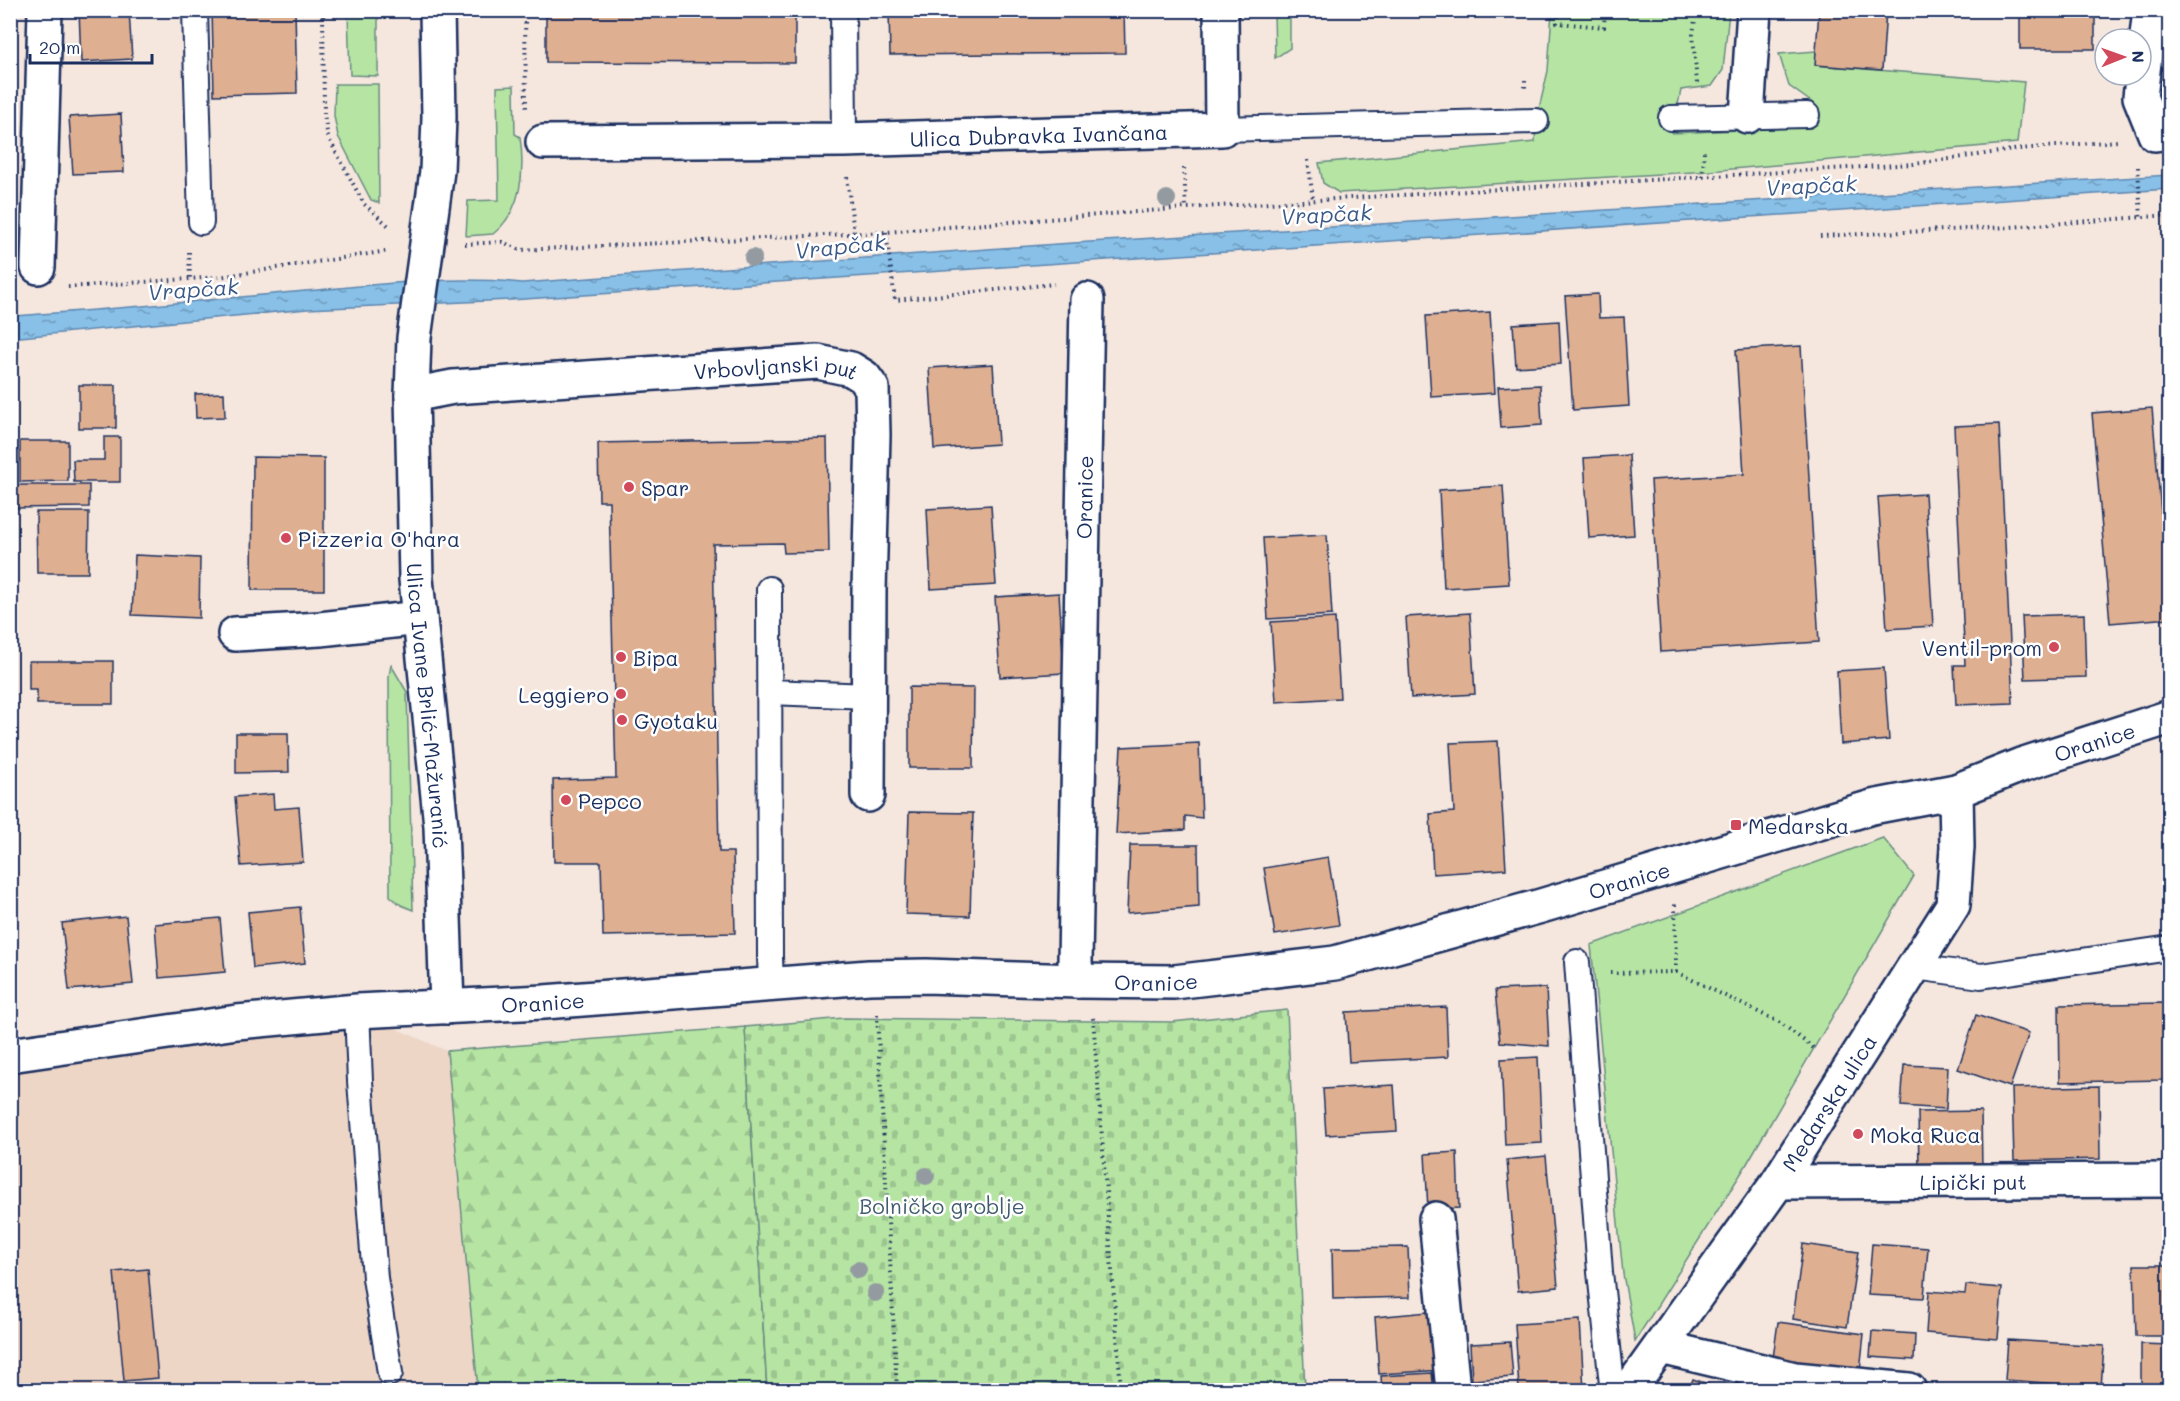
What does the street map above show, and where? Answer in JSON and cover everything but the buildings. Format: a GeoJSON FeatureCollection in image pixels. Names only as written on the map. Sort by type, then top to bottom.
{"type":"FeatureCollection","features":[{"type":"Feature","properties":{"kind":"street"},"geometry":{"type":"LineString","coordinates":[[38,267],[45,10]]}},
{"type":"Feature","properties":{"kind":"street","name":"Ulica Ivane Brlić-Mažuranić"},"geometry":{"type":"LineString","coordinates":[[437,10],[439,117],[437,171],[414,338],[412,394],[416,579],[441,826],[447,1006]]}},
{"type":"Feature","properties":{"kind":"street"},"geometry":{"type":"LineString","coordinates":[[1221,10],[1222,129]]}},
{"type":"Feature","properties":{"kind":"street"},"geometry":{"type":"LineString","coordinates":[[1746,116],[1754,10]]}},
{"type":"Feature","properties":{"kind":"street"},"geometry":{"type":"LineString","coordinates":[[2147,142],[2140,97],[2150,10]]}},
{"type":"Feature","properties":{"kind":"street","name":"Ulica Dubravka Ivančana"},"geometry":{"type":"LineString","coordinates":[[543,142],[844,140],[1222,129]]}},
{"type":"Feature","properties":{"kind":"street","name":"Oranice"},"geometry":{"type":"LineString","coordinates":[[1084,995],[1074,962],[1087,300]]}},
{"type":"Feature","properties":{"kind":"street","name":"Vrbovljanski put"},"geometry":{"type":"LineString","coordinates":[[412,394],[453,387],[818,362],[850,369],[864,377],[872,388],[873,435],[869,591],[868,795]]}},
{"type":"Feature","properties":{"kind":"street"},"geometry":{"type":"LineString","coordinates":[[235,634],[320,629],[420,618]]}},
{"type":"Feature","properties":{"kind":"street","name":"Oranice"},"geometry":{"type":"LineString","coordinates":[[10,1055],[237,1022],[357,1011],[544,1002],[869,977],[926,976],[1084,995],[1335,963],[1541,906],[1872,807],[1956,791],[2021,765],[2169,717]]}},
{"type":"Feature","properties":{"kind":"street","name":"Medarska ulica"},"geometry":{"type":"LineString","coordinates":[[1629,1390],[1778,1182],[1916,967],[1953,905],[1957,847],[1956,791]]}},
{"type":"Feature","properties":{"kind":"street","name":"Lipički put"},"geometry":{"type":"LineString","coordinates":[[1778,1182],[2169,1180]]}},
{"type":"Feature","properties":{"kind":"street"},"geometry":{"type":"LineString","coordinates":[[1436,1219],[1453,1390]]}},
{"type":"Feature","properties":{"kind":"street"},"geometry":{"type":"LineString","coordinates":[[1660,1347],[1795,1379],[1909,1390]]}},
{"type":"Feature","properties":{"kind":"lane"},"geometry":{"type":"LineString","coordinates":[[195,10],[201,222]]}},
{"type":"Feature","properties":{"kind":"lane"},"geometry":{"type":"LineString","coordinates":[[843,10],[844,140]]}},
{"type":"Feature","properties":{"kind":"lane"},"geometry":{"type":"LineString","coordinates":[[1671,118],[1807,115]]}},
{"type":"Feature","properties":{"kind":"lane","name":"Ulica Dubravka Ivančana"},"geometry":{"type":"LineString","coordinates":[[1222,129],[1536,122]]}},
{"type":"Feature","properties":{"kind":"lane"},"geometry":{"type":"LineString","coordinates":[[769,589],[771,984]]}},
{"type":"Feature","properties":{"kind":"lane"},"geometry":{"type":"LineString","coordinates":[[770,692],[869,696]]}},
{"type":"Feature","properties":{"kind":"lane"},"geometry":{"type":"LineString","coordinates":[[1916,967],[1981,976],[2169,948]]}},
{"type":"Feature","properties":{"kind":"lane"},"geometry":{"type":"LineString","coordinates":[[1578,968],[1600,1272],[1612,1384],[1620,1390]]}},
{"type":"Feature","properties":{"kind":"lane"},"geometry":{"type":"LineString","coordinates":[[357,1011],[375,1278],[390,1373]]}},
{"type":"Feature","properties":{"kind":"path"},"geometry":{"type":"LineString","coordinates":[[323,10],[324,115],[328,137],[364,204],[391,228]]}},
{"type":"Feature","properties":{"kind":"path"},"geometry":{"type":"LineString","coordinates":[[525,10],[526,111]]}},
{"type":"Feature","properties":{"kind":"path"},"geometry":{"type":"LineString","coordinates":[[1558,10],[1557,23],[1604,27],[1605,10]]}},
{"type":"Feature","properties":{"kind":"path"},"geometry":{"type":"LineString","coordinates":[[1696,10],[1693,35],[1695,79],[1705,118]]}},
{"type":"Feature","properties":{"kind":"path"},"geometry":{"type":"LineString","coordinates":[[844,140],[854,233]]}},
{"type":"Feature","properties":{"kind":"path"},"geometry":{"type":"LineString","coordinates":[[458,245],[502,242],[521,250],[886,232],[1186,208],[1914,164],[2019,149],[2147,142],[2141,218]]}},
{"type":"Feature","properties":{"kind":"path"},"geometry":{"type":"LineString","coordinates":[[1308,150],[1313,200]]}},
{"type":"Feature","properties":{"kind":"path"},"geometry":{"type":"LineString","coordinates":[[1185,191],[1186,208]]}},
{"type":"Feature","properties":{"kind":"path"},"geometry":{"type":"LineString","coordinates":[[1820,236],[2010,227],[2169,216]]}},
{"type":"Feature","properties":{"kind":"path"},"geometry":{"type":"LineString","coordinates":[[886,232],[895,300],[1084,281],[1087,300]]}},
{"type":"Feature","properties":{"kind":"path"},"geometry":{"type":"LineString","coordinates":[[64,287],[219,277],[392,250]]}},
{"type":"Feature","properties":{"kind":"path"},"geometry":{"type":"LineString","coordinates":[[1674,901],[1676,972]]}},
{"type":"Feature","properties":{"kind":"path"},"geometry":{"type":"LineString","coordinates":[[1578,968],[1676,972],[1781,1023],[1820,1053]]}},
{"type":"Feature","properties":{"kind":"path"},"geometry":{"type":"LineString","coordinates":[[1084,995],[1121,1390]]}},
{"type":"Feature","properties":{"kind":"path"},"geometry":{"type":"LineString","coordinates":[[876,1010],[897,1390]]}},
{"type":"Feature","properties":{"kind":"shaded area"},"geometry":{"type":"Polygon","coordinates":[[[357,1011],[447,1051],[478,1390],[11,1390],[11,1055],[357,1011]]]}},
{"type":"Feature","properties":{"kind":"green space"},"geometry":{"type":"Polygon","coordinates":[[[348,11],[378,11],[378,76],[350,75],[348,11]]]}},
{"type":"Feature","properties":{"kind":"green space"},"geometry":{"type":"Polygon","coordinates":[[[1274,11],[1290,11],[1290,48],[1275,58],[1274,11]]]}},
{"type":"Feature","properties":{"kind":"green space"},"geometry":{"type":"Polygon","coordinates":[[[1552,11],[1729,11],[1723,70],[1712,86],[1681,90],[1672,133],[1812,127],[1814,104],[1789,86],[1779,54],[1816,51],[1816,65],[2024,82],[2017,143],[1710,171],[1339,193],[1323,183],[1319,163],[1535,142],[1536,121],[1548,71],[1552,11]]]}},
{"type":"Feature","properties":{"kind":"green space"},"geometry":{"type":"Polygon","coordinates":[[[335,84],[378,84],[379,203],[371,200],[338,136],[334,116],[335,84]]]}},
{"type":"Feature","properties":{"kind":"green space"},"geometry":{"type":"Polygon","coordinates":[[[514,86],[515,134],[520,137],[522,163],[516,202],[503,225],[493,234],[466,236],[468,201],[499,200],[497,87],[514,86]]]}},
{"type":"Feature","properties":{"kind":"green space"},"geometry":{"type":"Polygon","coordinates":[[[391,665],[407,692],[413,910],[401,905],[390,896],[389,676],[391,665]]]}},
{"type":"Feature","properties":{"kind":"green space"},"geometry":{"type":"Polygon","coordinates":[[[1883,838],[1914,876],[1745,1167],[1635,1341],[1623,1274],[1591,945],[1883,838]]]}},
{"type":"Feature","properties":{"kind":"green space","name":"Bolničko groblje"},"geometry":{"type":"Polygon","coordinates":[[[1287,1010],[1305,1390],[767,1390],[745,1027],[844,1018],[1172,1022],[1287,1010]]]}},
{"type":"Feature","properties":{"kind":"green space"},"geometry":{"type":"Polygon","coordinates":[[[745,1027],[767,1390],[478,1390],[447,1051],[745,1027]]]}},
{"type":"Feature","properties":{"kind":"water"},"geometry":{"type":"Polygon","coordinates":[[[2169,175],[2169,189],[510,300],[307,309],[11,338],[11,316],[386,284],[440,280],[522,283],[1057,244],[2169,175]]]}},
{"type":"Feature","properties":{"kind":"place","name":"Spar"},"geometry":{"type":"Point","coordinates":[629,487]}},
{"type":"Feature","properties":{"kind":"place","name":"Pizzeria O'hara"},"geometry":{"type":"Point","coordinates":[286,538]}},
{"type":"Feature","properties":{"kind":"place","name":"Ventil-prom"},"geometry":{"type":"Point","coordinates":[2054,647]}},
{"type":"Feature","properties":{"kind":"place","name":"Bipa"},"geometry":{"type":"Point","coordinates":[621,657]}},
{"type":"Feature","properties":{"kind":"place","name":"Leggiero"},"geometry":{"type":"Point","coordinates":[621,694]}},
{"type":"Feature","properties":{"kind":"place","name":"Gyotaku"},"geometry":{"type":"Point","coordinates":[622,720]}},
{"type":"Feature","properties":{"kind":"place","name":"Pepco"},"geometry":{"type":"Point","coordinates":[566,800]}},
{"type":"Feature","properties":{"kind":"place","name":"Medarska"},"geometry":{"type":"Point","coordinates":[1736,825]}},
{"type":"Feature","properties":{"kind":"place","name":"Moka Ruca"},"geometry":{"type":"Point","coordinates":[1858,1134]}},
{"type":"Feature","properties":{"kind":"water label","name":"Vrapčak"},"geometry":{"type":"Point","coordinates":[1811,185]}},
{"type":"Feature","properties":{"kind":"water label","name":"Vrapčak"},"geometry":{"type":"Point","coordinates":[1326,214]}},
{"type":"Feature","properties":{"kind":"water label","name":"Vrapčak"},"geometry":{"type":"Point","coordinates":[840,246]}},
{"type":"Feature","properties":{"kind":"water label","name":"Vrapčak"},"geometry":{"type":"Point","coordinates":[193,289]}}]}
